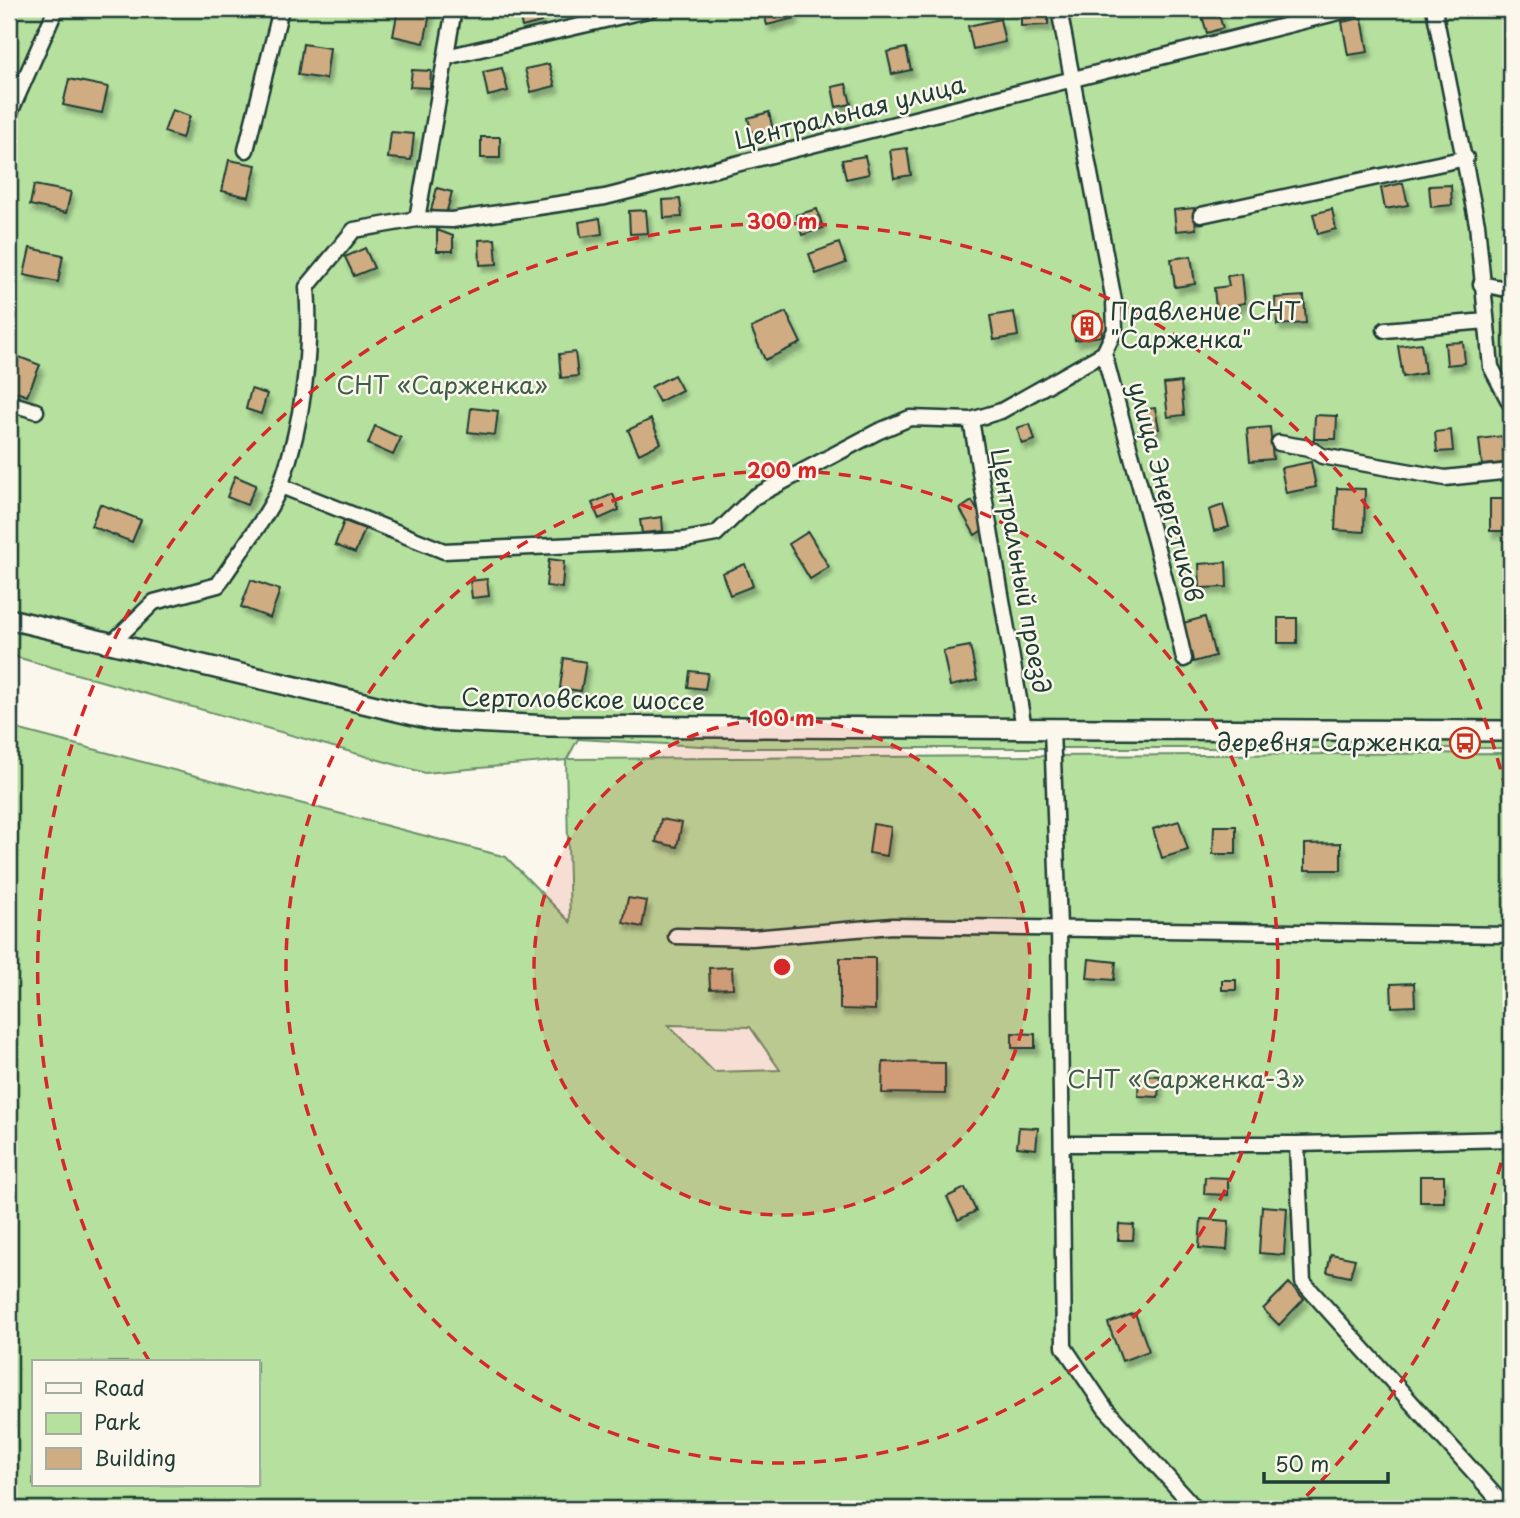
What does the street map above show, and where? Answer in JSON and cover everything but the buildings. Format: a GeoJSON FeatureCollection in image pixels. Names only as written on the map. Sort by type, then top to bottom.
{"type":"FeatureCollection","features":[{"type":"Feature","properties":{"kind":"main road"},"geometry":{"type":"LineString","coordinates":[[9,619],[111,644]]}},
{"type":"Feature","properties":{"kind":"main road","name":"Сертоловское шоссе"},"geometry":{"type":"LineString","coordinates":[[111,644],[435,720],[548,726],[1511,731]]}},
{"type":"Feature","properties":{"kind":"street"},"geometry":{"type":"LineString","coordinates":[[9,115],[56,9]]}},
{"type":"Feature","properties":{"kind":"street"},"geometry":{"type":"LineString","coordinates":[[246,150],[281,9]]}},
{"type":"Feature","properties":{"kind":"street"},"geometry":{"type":"LineString","coordinates":[[417,219],[454,9]]}},
{"type":"Feature","properties":{"kind":"street"},"geometry":{"type":"LineString","coordinates":[[446,57],[652,9]]}},
{"type":"Feature","properties":{"kind":"street"},"geometry":{"type":"LineString","coordinates":[[111,644],[154,602],[218,585],[281,486],[444,551],[684,540],[716,534],[754,497],[877,432],[910,418],[971,421],[1001,411],[1104,353],[1115,330],[1114,301],[1059,9]]}},
{"type":"Feature","properties":{"kind":"street","name":"Центральная улица"},"geometry":{"type":"LineString","coordinates":[[281,486],[303,397],[310,323],[307,287],[354,230],[417,219],[452,220],[605,197],[1074,81],[1351,9]]}},
{"type":"Feature","properties":{"kind":"street"},"geometry":{"type":"LineString","coordinates":[[1434,9],[1466,158],[1477,224],[1491,367],[1511,405]]}},
{"type":"Feature","properties":{"kind":"street"},"geometry":{"type":"LineString","coordinates":[[1201,215],[1466,158]]}},
{"type":"Feature","properties":{"kind":"street"},"geometry":{"type":"LineString","coordinates":[[1482,284],[1511,290]]}},
{"type":"Feature","properties":{"kind":"street"},"geometry":{"type":"LineString","coordinates":[[1385,330],[1486,321]]}},
{"type":"Feature","properties":{"kind":"street","name":"улица Энергетиков"},"geometry":{"type":"LineString","coordinates":[[1104,353],[1142,502],[1167,577],[1184,659]]}},
{"type":"Feature","properties":{"kind":"street"},"geometry":{"type":"LineString","coordinates":[[9,404],[36,411]]}},
{"type":"Feature","properties":{"kind":"street","name":"Центральный проезд"},"geometry":{"type":"LineString","coordinates":[[971,421],[1024,728]]}},
{"type":"Feature","properties":{"kind":"street"},"geometry":{"type":"LineString","coordinates":[[1279,443],[1310,448],[1322,456],[1446,478],[1511,471]]}},
{"type":"Feature","properties":{"kind":"street"},"geometry":{"type":"LineString","coordinates":[[1052,729],[1059,927],[1064,1347],[1105,1408],[1196,1509]]}},
{"type":"Feature","properties":{"kind":"street"},"geometry":{"type":"LineString","coordinates":[[676,936],[752,937],[892,926],[1511,934]]}},
{"type":"Feature","properties":{"kind":"street"},"geometry":{"type":"LineString","coordinates":[[1063,1144],[1297,1144],[1511,1139]]}},
{"type":"Feature","properties":{"kind":"street"},"geometry":{"type":"LineString","coordinates":[[1297,1144],[1303,1282],[1507,1509]]}},
{"type":"Feature","properties":{"kind":"green space"},"geometry":{"type":"Polygon","coordinates":[[[9,9],[1511,9],[1511,748],[736,748],[578,739],[567,759],[1511,753],[1511,1509],[9,1509],[9,727],[506,857],[570,922],[566,760],[425,773],[9,655],[9,9]],[[668,1025],[714,1072],[780,1070],[750,1027],[668,1025]]]}},
{"type":"Feature","properties":{"kind":"place","name":"Правление СНТ \"Сарженка\""},"geometry":{"type":"Point","coordinates":[1087,326]}},
{"type":"Feature","properties":{"kind":"place","name":"деревня Сарженка"},"geometry":{"type":"Point","coordinates":[1465,743]}},
{"type":"Feature","properties":{"kind":"park label","name":"СНТ «Сарженка»"},"geometry":{"type":"Point","coordinates":[442,386]}},
{"type":"Feature","properties":{"kind":"park label","name":"СНТ «Сарженка-3»"},"geometry":{"type":"Point","coordinates":[1186,1080]}}]}
